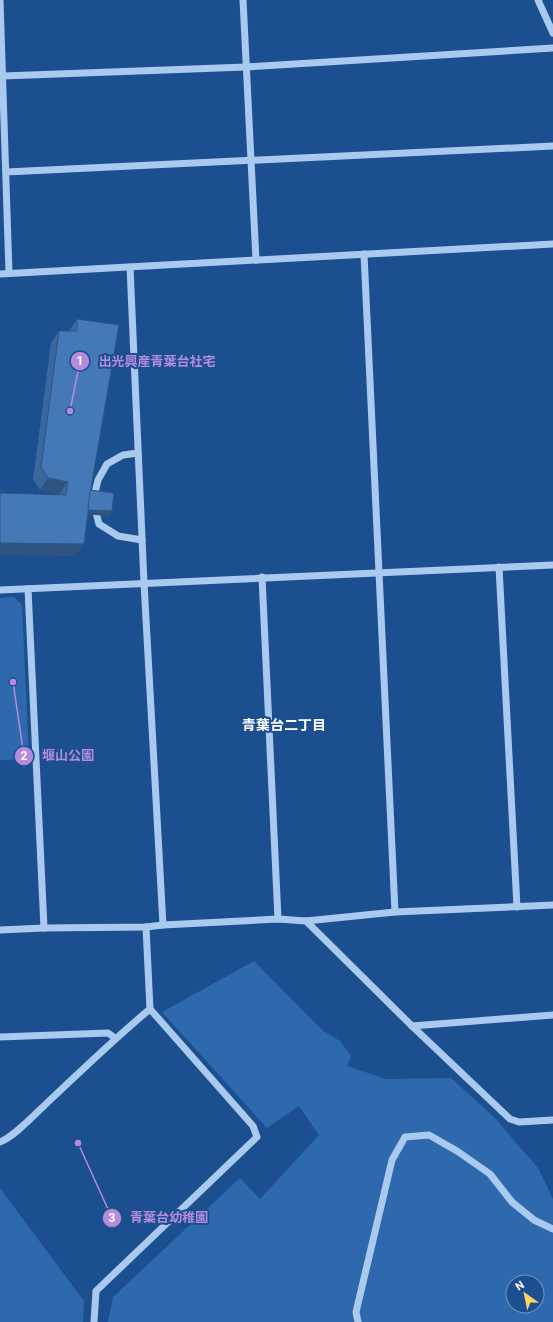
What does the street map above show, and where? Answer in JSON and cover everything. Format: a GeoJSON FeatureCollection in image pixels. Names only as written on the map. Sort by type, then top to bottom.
{"type":"FeatureCollection","features":[{"type":"Feature","properties":{"kind":"street"},"geometry":{"type":"LineString","coordinates":[[0,0],[10,273]]}},
{"type":"Feature","properties":{"kind":"street"},"geometry":{"type":"LineString","coordinates":[[243,0],[256,260]]}},
{"type":"Feature","properties":{"kind":"street"},"geometry":{"type":"LineString","coordinates":[[538,0],[553,33]]}},
{"type":"Feature","properties":{"kind":"street"},"geometry":{"type":"LineString","coordinates":[[3,76],[246,67],[553,48]]}},
{"type":"Feature","properties":{"kind":"street"},"geometry":{"type":"LineString","coordinates":[[6,172],[553,146]]}},
{"type":"Feature","properties":{"kind":"street"},"geometry":{"type":"LineString","coordinates":[[0,274],[553,244]]}},
{"type":"Feature","properties":{"kind":"street"},"geometry":{"type":"LineString","coordinates":[[364,254],[395,912]]}},
{"type":"Feature","properties":{"kind":"street"},"geometry":{"type":"LineString","coordinates":[[130,267],[144,583],[162,925]]}},
{"type":"Feature","properties":{"kind":"street"},"geometry":{"type":"LineString","coordinates":[[138,453],[123,455],[107,464],[98,480],[93,501],[100,524],[118,536],[142,540]]}},
{"type":"Feature","properties":{"kind":"street"},"geometry":{"type":"LineString","coordinates":[[0,590],[553,565]]}},
{"type":"Feature","properties":{"kind":"street"},"geometry":{"type":"LineString","coordinates":[[499,567],[517,907]]}},
{"type":"Feature","properties":{"kind":"street"},"geometry":{"type":"LineString","coordinates":[[262,577],[278,919]]}},
{"type":"Feature","properties":{"kind":"street"},"geometry":{"type":"LineString","coordinates":[[28,589],[44,928]]}},
{"type":"Feature","properties":{"kind":"street"},"geometry":{"type":"LineString","coordinates":[[0,930],[44,928],[146,928],[162,925],[278,919],[306,921],[395,912],[553,905]]}},
{"type":"Feature","properties":{"kind":"street"},"geometry":{"type":"LineString","coordinates":[[306,921],[412,1026],[510,1119],[519,1122],[553,1120]]}},
{"type":"Feature","properties":{"kind":"street"},"geometry":{"type":"LineString","coordinates":[[94,1322],[96,1291],[257,1137],[253,1126],[150,1009],[146,928]]}},
{"type":"Feature","properties":{"kind":"street"},"geometry":{"type":"LineString","coordinates":[[0,1142],[5,1140],[28,1121],[115,1038],[150,1009]]}},
{"type":"Feature","properties":{"kind":"street"},"geometry":{"type":"LineString","coordinates":[[412,1026],[553,1015]]}},
{"type":"Feature","properties":{"kind":"street"},"geometry":{"type":"LineString","coordinates":[[0,1037],[108,1034],[115,1038]]}},
{"type":"Feature","properties":{"kind":"street"},"geometry":{"type":"LineString","coordinates":[[358,1322],[356,1312],[392,1160],[405,1137],[429,1136],[457,1151],[490,1174],[512,1202],[534,1220],[553,1229]]}},
{"type":"Feature","properties":{"kind":"shaded area"},"geometry":{"type":"Polygon","coordinates":[[[14,597],[22,605],[29,759],[0,760],[0,598],[14,597]]]}},
{"type":"Feature","properties":{"kind":"shaded area"},"geometry":{"type":"Polygon","coordinates":[[[254,961],[322,1030],[340,1041],[351,1056],[347,1066],[386,1079],[451,1078],[494,1117],[538,1168],[553,1199],[553,1322],[108,1322],[113,1297],[240,1178],[260,1199],[319,1135],[299,1106],[267,1128],[162,1012],[254,961]]]}},
{"type":"Feature","properties":{"kind":"shaded area"},"geometry":{"type":"Polygon","coordinates":[[[0,1188],[84,1301],[83,1322],[0,1322],[0,1188]]]}},
{"type":"Feature","properties":{"kind":"building"},"geometry":{"type":"Polygon","coordinates":[[[77,319],[119,325],[92,482],[84,544],[0,543],[0,493],[66,495],[68,482],[48,478],[41,467],[59,331],[77,331],[77,319]]]}},
{"type":"Feature","properties":{"kind":"building"},"geometry":{"type":"Polygon","coordinates":[[[90,490],[114,493],[112,511],[88,510],[90,490]]]}},
{"type":"Feature","properties":{"kind":"place","name":"出光興産青葉台社宅"},"geometry":{"type":"Point","coordinates":[70,411]}},
{"type":"Feature","properties":{"kind":"place","name":"堰山公園"},"geometry":{"type":"Point","coordinates":[13,682]}},
{"type":"Feature","properties":{"kind":"place","name":"青葉台幼稚園"},"geometry":{"type":"Point","coordinates":[78,1143]}},
{"type":"Feature","properties":{"kind":"district","name":"青葉台二丁目"},"geometry":{"type":"Point","coordinates":[284,725]}}]}
